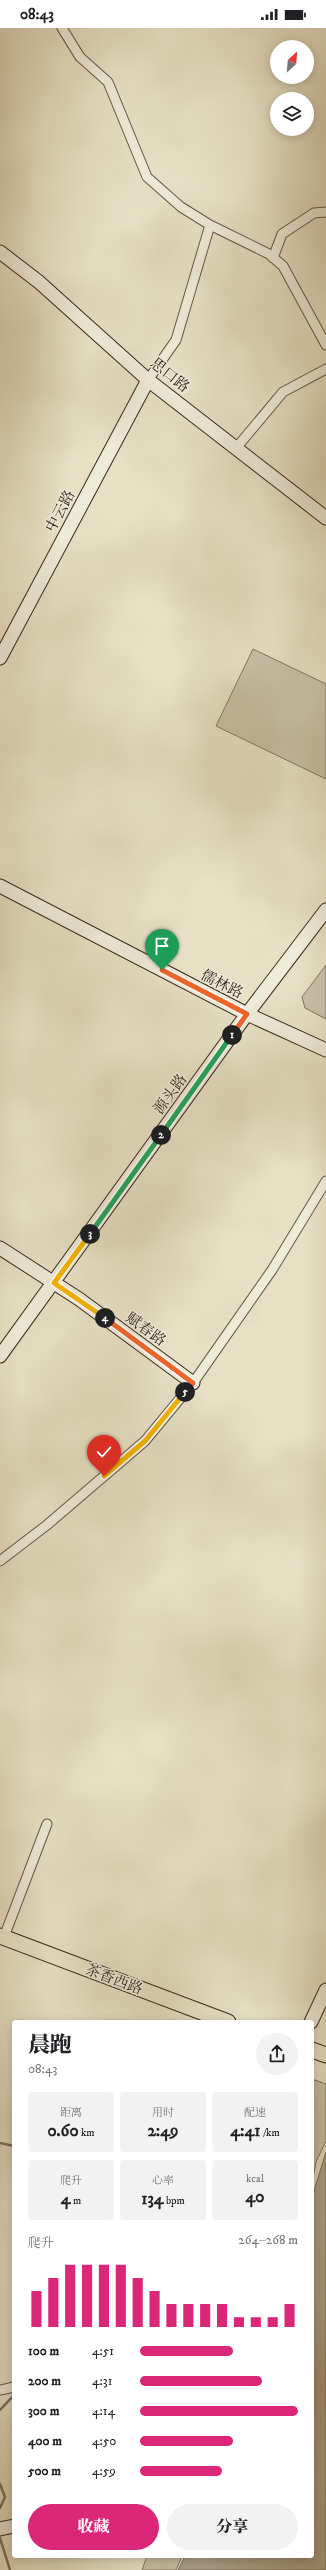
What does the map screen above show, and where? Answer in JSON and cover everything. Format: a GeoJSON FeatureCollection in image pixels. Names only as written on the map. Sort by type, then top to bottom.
{"type":"FeatureCollection","features":[{"type":"Feature","properties":{"kind":"main road","name":"茶香西路"},"geometry":{"type":"LineString","coordinates":[[2,1936],[223,2020]]}},
{"type":"Feature","properties":{"kind":"main road"},"geometry":{"type":"LineString","coordinates":[[314,2051],[326,2055]]}},
{"type":"Feature","properties":{"kind":"street"},"geometry":{"type":"LineString","coordinates":[[62,28],[80,57],[108,82],[147,177],[181,207],[210,226],[273,258],[283,266],[326,346]]}},
{"type":"Feature","properties":{"kind":"street"},"geometry":{"type":"LineString","coordinates":[[273,258],[282,234],[314,213],[326,212]]}},
{"type":"Feature","properties":{"kind":"street"},"geometry":{"type":"LineString","coordinates":[[148,380],[176,340],[210,226]]}},
{"type":"Feature","properties":{"kind":"street","name":"思口路"},"geometry":{"type":"LineString","coordinates":[[0,252],[39,282],[148,380],[237,447],[326,518]]}},
{"type":"Feature","properties":{"kind":"street"},"geometry":{"type":"LineString","coordinates":[[237,447],[282,392],[326,369]]}},
{"type":"Feature","properties":{"kind":"street","name":"中云路"},"geometry":{"type":"LineString","coordinates":[[0,658],[148,380]]}},
{"type":"Feature","properties":{"kind":"street","name":"儒林路"},"geometry":{"type":"LineString","coordinates":[[0,886],[247,1014],[326,1050]]}},
{"type":"Feature","properties":{"kind":"street","name":"源头路"},"geometry":{"type":"LineString","coordinates":[[0,1356],[247,1014],[326,910]]}},
{"type":"Feature","properties":{"kind":"street"},"geometry":{"type":"LineString","coordinates":[[0,1561],[47,1525],[145,1441],[193,1383],[272,1270],[326,1181]]}},
{"type":"Feature","properties":{"kind":"street","name":"赋春路"},"geometry":{"type":"LineString","coordinates":[[0,1248],[54,1283],[193,1383]]}},
{"type":"Feature","properties":{"kind":"street"},"geometry":{"type":"LineString","coordinates":[[2,1936],[46,1824]]}},
{"type":"Feature","properties":{"kind":"street"},"geometry":{"type":"LineString","coordinates":[[312,2020],[326,1990]]}},
{"type":"Feature","properties":{"kind":"street"},"geometry":{"type":"LineString","coordinates":[[0,2390],[12,2387]]}},
{"type":"Feature","properties":{"kind":"shaded area"},"geometry":{"type":"Polygon","coordinates":[[[253,649],[326,684],[326,779],[216,726],[253,649]]]}},
{"type":"Feature","properties":{"kind":"shaded area"},"geometry":{"type":"Polygon","coordinates":[[[326,965],[326,1019],[305,1008],[302,997],[326,965]]]}},
{"type":"Feature","properties":{"kind":"shaded area"},"geometry":{"type":"Polygon","coordinates":[[[314,2080],[326,2084],[326,2141],[316,2162],[314,2173],[314,2080]]]}},
{"type":"Feature","properties":{"kind":"shaded area"},"geometry":{"type":"Polygon","coordinates":[[[326,2152],[326,2570],[178,2570],[184,2558],[314,2558],[314,2191],[326,2152]]]}},
{"type":"Feature","properties":{"kind":"shaded area"},"geometry":{"type":"Polygon","coordinates":[[[146,2558],[181,2558],[176,2570],[142,2570],[146,2558]]]}},
{"type":"Feature","properties":{"kind":"waterway"},"geometry":{"type":"LineString","coordinates":[[0,2143],[12,2146]]}},
{"type":"Feature","properties":{"kind":"waterway"},"geometry":{"type":"LineString","coordinates":[[0,2410],[12,2397]]}},
{"type":"Feature","properties":{"kind":"waterway"},"geometry":{"type":"LineString","coordinates":[[0,2484],[5,2497],[0,2508]]}},
{"type":"Feature","properties":{"kind":"waterway"},"geometry":{"type":"LineString","coordinates":[[0,2538],[10,2570]]}},
{"type":"Feature","properties":{"kind":"route"},"geometry":{"type":"LineString","coordinates":[[104,1476],[145,1441],[193,1383],[79,1299],[54,1283],[247,1014],[162,970]]}}]}
